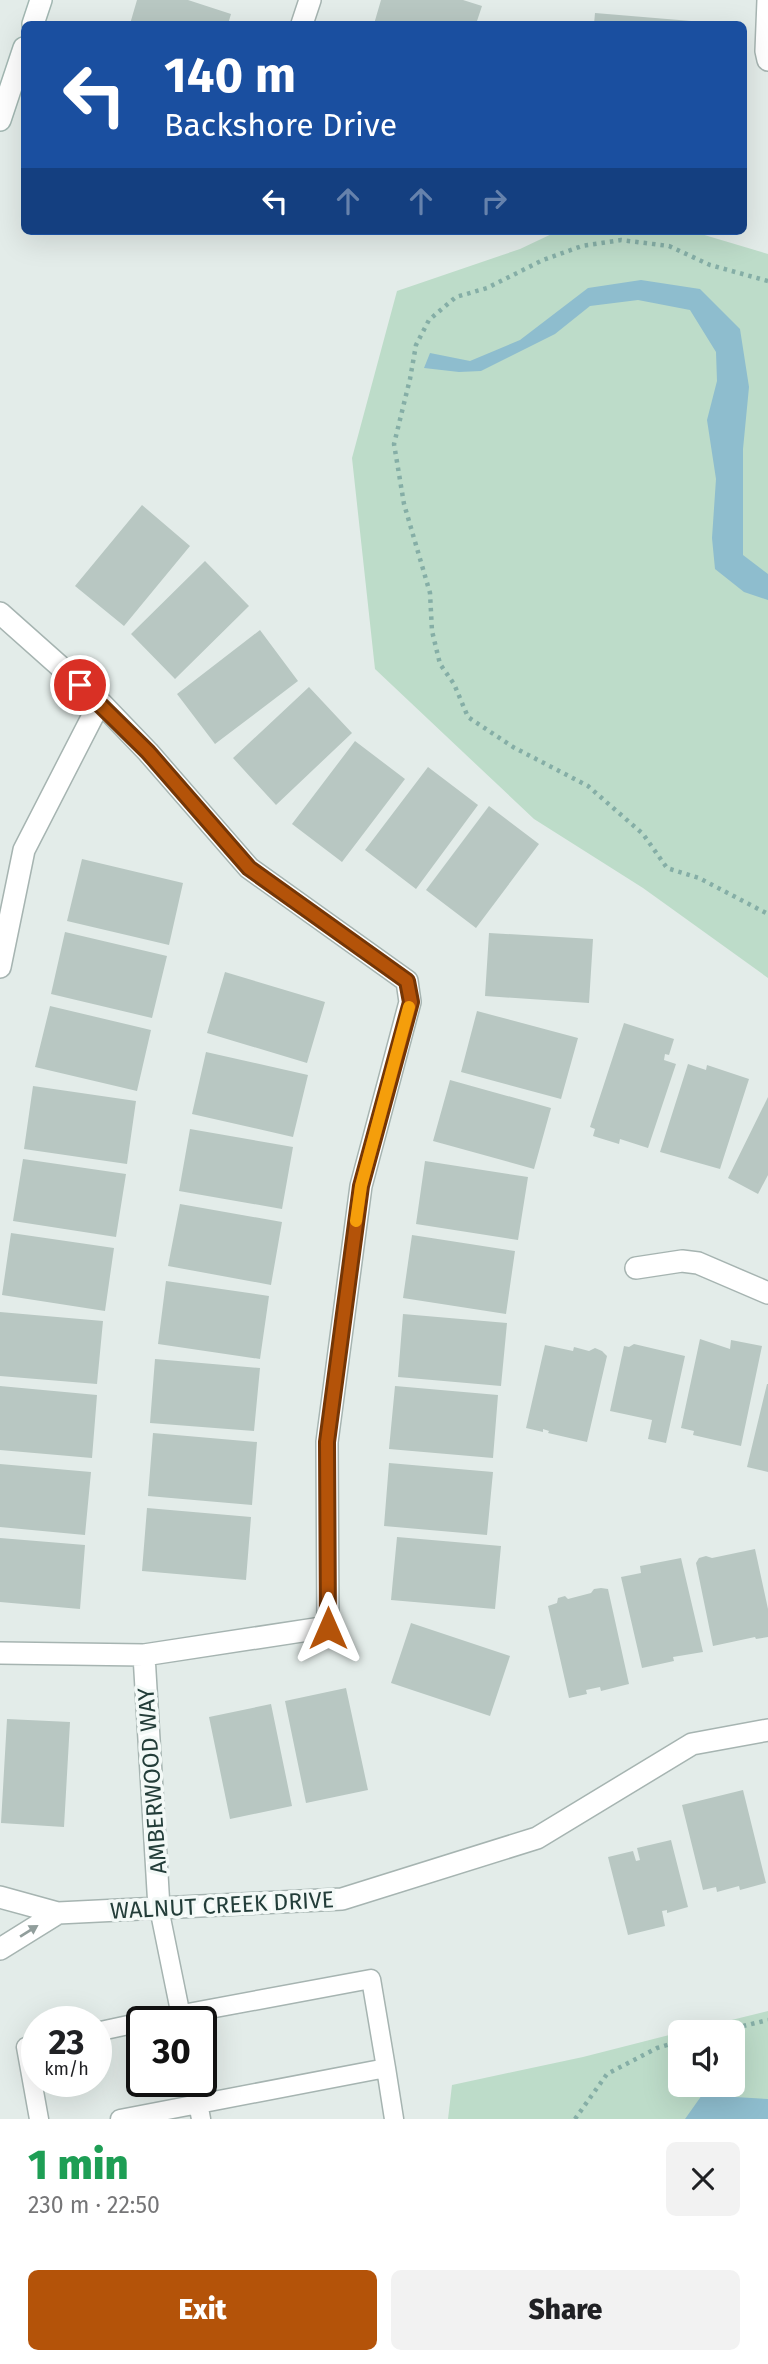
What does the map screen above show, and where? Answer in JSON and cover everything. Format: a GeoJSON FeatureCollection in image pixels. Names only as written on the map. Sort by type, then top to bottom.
{"type":"FeatureCollection","features":[{"type":"Feature","properties":{"kind":"street"},"geometry":{"type":"LineString","coordinates":[[34,21],[41,0]]}},
{"type":"Feature","properties":{"kind":"street"},"geometry":{"type":"LineString","coordinates":[[303,21],[310,0]]}},
{"type":"Feature","properties":{"kind":"street"},"geometry":{"type":"LineString","coordinates":[[768,0],[768,60]]}},
{"type":"Feature","properties":{"kind":"street"},"geometry":{"type":"LineString","coordinates":[[0,120],[21,57]]}},
{"type":"Feature","properties":{"kind":"street"},"geometry":{"type":"LineString","coordinates":[[0,613],[100,702],[148,752],[249,868],[407,981],[411,1002],[361,1186],[327,1442],[328,1628],[144,1655],[0,1653]]}},
{"type":"Feature","properties":{"kind":"street"},"geometry":{"type":"LineString","coordinates":[[0,967],[24,850],[100,702]]}},
{"type":"Feature","properties":{"kind":"street"},"geometry":{"type":"LineString","coordinates":[[636,1268],[682,1261],[698,1263],[768,1293]]}},
{"type":"Feature","properties":{"kind":"street","name":"AMBERWOOD WAY"},"geometry":{"type":"LineString","coordinates":[[144,1655],[159,1908]]}},
{"type":"Feature","properties":{"kind":"street","name":"WALNUT CREEK DRIVE"},"geometry":{"type":"LineString","coordinates":[[0,1897],[58,1913],[342,1899],[537,1838],[692,1744],[768,1730]]}},
{"type":"Feature","properties":{"kind":"street","name":"WALNUT CREEK DRIVE"},"geometry":{"type":"LineString","coordinates":[[0,1949],[58,1913]]}},
{"type":"Feature","properties":{"kind":"lane"},"geometry":{"type":"LineString","coordinates":[[159,1908],[179,2006]]}},
{"type":"Feature","properties":{"kind":"lane"},"geometry":{"type":"LineString","coordinates":[[217,2010],[371,1979],[394,2119]]}},
{"type":"Feature","properties":{"kind":"lane"},"geometry":{"type":"LineString","coordinates":[[120,2119],[200,2111],[386,2068]]}},
{"type":"Feature","properties":{"kind":"lane"},"geometry":{"type":"LineString","coordinates":[[35,2097],[39,2119]]}},
{"type":"Feature","properties":{"kind":"path"},"geometry":{"type":"LineString","coordinates":[[768,281],[710,265],[669,246],[621,240],[582,246],[543,260],[487,288],[456,297],[429,320],[415,348],[394,444],[398,477],[430,593],[432,631],[440,664],[454,684],[468,717],[513,747],[588,786],[643,834],[667,868],[699,878],[768,914]]}},
{"type":"Feature","properties":{"kind":"path"},"geometry":{"type":"LineString","coordinates":[[745,2026],[768,2020]]}},
{"type":"Feature","properties":{"kind":"path"},"geometry":{"type":"LineString","coordinates":[[575,2119],[607,2074],[668,2045]]}},
{"type":"Feature","properties":{"kind":"green space"},"geometry":{"type":"Polygon","coordinates":[[[550,235],[704,235],[768,254],[768,978],[643,888],[534,819],[375,669],[352,458],[397,291],[520,249],[550,235]]]}},
{"type":"Feature","properties":{"kind":"green space"},"geometry":{"type":"Polygon","coordinates":[[[768,2011],[768,2119],[448,2119],[452,2085],[668,2035],[668,2097],[745,2097],[745,2020],[732,2020],[768,2011]]]}},
{"type":"Feature","properties":{"kind":"water"},"geometry":{"type":"Polygon","coordinates":[[[641,280],[700,289],[740,329],[749,387],[743,449],[743,555],[768,574],[768,600],[744,592],[715,569],[712,538],[716,479],[707,420],[717,381],[716,352],[690,310],[638,300],[590,306],[555,334],[481,371],[459,372],[424,368],[430,353],[470,361],[520,340],[588,288],[641,280]]]}},
{"type":"Feature","properties":{"kind":"water"},"geometry":{"type":"Polygon","coordinates":[[[701,2097],[768,2099],[768,2119],[685,2119],[701,2097]]]}},
{"type":"Feature","properties":{"kind":"building"},"geometry":{"type":"Polygon","coordinates":[[[137,0],[188,0],[231,14],[229,21],[131,21],[137,0]]]}},
{"type":"Feature","properties":{"kind":"building"},"geometry":{"type":"Polygon","coordinates":[[[381,0],[463,0],[482,6],[477,21],[375,21],[381,0]]]}},
{"type":"Feature","properties":{"kind":"building"},"geometry":{"type":"Polygon","coordinates":[[[595,13],[691,21],[594,21],[595,13]]]}},
{"type":"Feature","properties":{"kind":"building"},"geometry":{"type":"Polygon","coordinates":[[[142,505],[190,546],[124,626],[75,586],[142,505]]]}},
{"type":"Feature","properties":{"kind":"building"},"geometry":{"type":"Polygon","coordinates":[[[205,561],[249,606],[175,679],[131,634],[205,561]]]}},
{"type":"Feature","properties":{"kind":"building"},"geometry":{"type":"Polygon","coordinates":[[[260,630],[298,681],[215,744],[177,694],[260,630]]]}},
{"type":"Feature","properties":{"kind":"building"},"geometry":{"type":"Polygon","coordinates":[[[309,687],[352,733],[276,805],[233,758],[309,687]]]}},
{"type":"Feature","properties":{"kind":"building"},"geometry":{"type":"Polygon","coordinates":[[[355,741],[405,779],[342,862],[292,824],[355,741]]]}},
{"type":"Feature","properties":{"kind":"building"},"geometry":{"type":"Polygon","coordinates":[[[428,767],[478,805],[416,889],[365,850],[428,767]]]}},
{"type":"Feature","properties":{"kind":"building"},"geometry":{"type":"Polygon","coordinates":[[[489,806],[539,844],[476,928],[426,890],[489,806]]]}},
{"type":"Feature","properties":{"kind":"building"},"geometry":{"type":"Polygon","coordinates":[[[82,859],[183,883],[169,945],[67,921],[82,859]]]}},
{"type":"Feature","properties":{"kind":"building"},"geometry":{"type":"Polygon","coordinates":[[[65,932],[167,956],[152,1018],[51,994],[65,932]]]}},
{"type":"Feature","properties":{"kind":"building"},"geometry":{"type":"Polygon","coordinates":[[[489,933],[593,939],[589,1003],[485,996],[489,933]]]}},
{"type":"Feature","properties":{"kind":"building"},"geometry":{"type":"Polygon","coordinates":[[[225,972],[325,1002],[307,1063],[207,1033],[225,972]]]}},
{"type":"Feature","properties":{"kind":"building"},"geometry":{"type":"Polygon","coordinates":[[[50,1006],[151,1030],[137,1091],[35,1067],[50,1006]]]}},
{"type":"Feature","properties":{"kind":"building"},"geometry":{"type":"Polygon","coordinates":[[[477,1011],[578,1038],[561,1099],[461,1072],[477,1011]]]}},
{"type":"Feature","properties":{"kind":"building"},"geometry":{"type":"Polygon","coordinates":[[[624,1023],[674,1039],[669,1055],[665,1054],[664,1060],[676,1064],[648,1148],[620,1139],[619,1144],[593,1136],[595,1129],[590,1127],[624,1023]]]}},
{"type":"Feature","properties":{"kind":"building"},"geometry":{"type":"Polygon","coordinates":[[[206,1052],[308,1075],[293,1137],[192,1114],[206,1052]]]}},
{"type":"Feature","properties":{"kind":"building"},"geometry":{"type":"Polygon","coordinates":[[[688,1064],[706,1070],[707,1065],[749,1079],[720,1169],[660,1152],[688,1064]]]}},
{"type":"Feature","properties":{"kind":"building"},"geometry":{"type":"Polygon","coordinates":[[[450,1080],[551,1108],[534,1169],[433,1141],[450,1080]]]}},
{"type":"Feature","properties":{"kind":"building"},"geometry":{"type":"Polygon","coordinates":[[[33,1086],[136,1101],[127,1164],[24,1149],[33,1086]]]}},
{"type":"Feature","properties":{"kind":"building"},"geometry":{"type":"Polygon","coordinates":[[[768,1097],[768,1175],[758,1194],[728,1178],[768,1097]]]}},
{"type":"Feature","properties":{"kind":"building"},"geometry":{"type":"Polygon","coordinates":[[[190,1129],[293,1147],[282,1209],[179,1191],[190,1129]]]}},
{"type":"Feature","properties":{"kind":"building"},"geometry":{"type":"Polygon","coordinates":[[[23,1159],[126,1174],[116,1237],[13,1221],[23,1159]]]}},
{"type":"Feature","properties":{"kind":"building"},"geometry":{"type":"Polygon","coordinates":[[[425,1161],[528,1177],[518,1240],[416,1224],[425,1161]]]}},
{"type":"Feature","properties":{"kind":"building"},"geometry":{"type":"Polygon","coordinates":[[[180,1204],[282,1222],[271,1285],[168,1266],[180,1204]]]}},
{"type":"Feature","properties":{"kind":"building"},"geometry":{"type":"Polygon","coordinates":[[[11,1233],[114,1248],[105,1311],[2,1295],[11,1233]]]}},
{"type":"Feature","properties":{"kind":"building"},"geometry":{"type":"Polygon","coordinates":[[[412,1235],[515,1251],[506,1314],[403,1298],[412,1235]]]}},
{"type":"Feature","properties":{"kind":"building"},"geometry":{"type":"Polygon","coordinates":[[[166,1281],[269,1296],[260,1359],[158,1344],[166,1281]]]}},
{"type":"Feature","properties":{"kind":"building"},"geometry":{"type":"Polygon","coordinates":[[[0,1312],[103,1321],[97,1384],[0,1376],[0,1312]]]}},
{"type":"Feature","properties":{"kind":"building"},"geometry":{"type":"Polygon","coordinates":[[[403,1314],[507,1323],[501,1386],[398,1377],[403,1314]]]}},
{"type":"Feature","properties":{"kind":"building"},"geometry":{"type":"Polygon","coordinates":[[[700,1339],[730,1349],[731,1340],[762,1346],[741,1446],[693,1435],[694,1431],[681,1428],[700,1339]]]}},
{"type":"Feature","properties":{"kind":"building"},"geometry":{"type":"Polygon","coordinates":[[[634,1344],[685,1356],[666,1443],[648,1439],[652,1420],[610,1411],[624,1346],[634,1344]]]}},
{"type":"Feature","properties":{"kind":"building"},"geometry":{"type":"Polygon","coordinates":[[[545,1345],[573,1351],[574,1347],[589,1351],[595,1348],[607,1356],[587,1442],[548,1433],[549,1431],[543,1429],[543,1432],[526,1428],[545,1345]]]}},
{"type":"Feature","properties":{"kind":"building"},"geometry":{"type":"Polygon","coordinates":[[[155,1359],[260,1368],[254,1431],[150,1423],[155,1359]]]}},
{"type":"Feature","properties":{"kind":"building"},"geometry":{"type":"Polygon","coordinates":[[[768,1384],[768,1472],[747,1467],[768,1384]]]}},
{"type":"Feature","properties":{"kind":"building"},"geometry":{"type":"Polygon","coordinates":[[[0,1386],[97,1395],[92,1458],[0,1450],[0,1386]]]}},
{"type":"Feature","properties":{"kind":"building"},"geometry":{"type":"Polygon","coordinates":[[[395,1386],[498,1395],[493,1458],[389,1449],[395,1386]]]}},
{"type":"Feature","properties":{"kind":"building"},"geometry":{"type":"Polygon","coordinates":[[[153,1433],[257,1442],[252,1505],[148,1496],[153,1433]]]}},
{"type":"Feature","properties":{"kind":"building"},"geometry":{"type":"Polygon","coordinates":[[[389,1463],[493,1472],[487,1535],[384,1526],[389,1463]]]}},
{"type":"Feature","properties":{"kind":"building"},"geometry":{"type":"Polygon","coordinates":[[[0,1464],[91,1472],[85,1535],[0,1527],[0,1464]]]}},
{"type":"Feature","properties":{"kind":"building"},"geometry":{"type":"Polygon","coordinates":[[[147,1508],[251,1517],[246,1580],[142,1571],[147,1508]]]}},
{"type":"Feature","properties":{"kind":"building"},"geometry":{"type":"Polygon","coordinates":[[[397,1537],[501,1546],[495,1609],[391,1600],[397,1537]]]}},
{"type":"Feature","properties":{"kind":"building"},"geometry":{"type":"Polygon","coordinates":[[[0,1538],[85,1545],[80,1609],[0,1602],[0,1538]]]}},
{"type":"Feature","properties":{"kind":"building"},"geometry":{"type":"Polygon","coordinates":[[[755,1549],[768,1609],[768,1637],[713,1646],[696,1563],[699,1558],[706,1556],[712,1558],[755,1549]]]}},
{"type":"Feature","properties":{"kind":"building"},"geometry":{"type":"Polygon","coordinates":[[[681,1558],[703,1652],[673,1657],[674,1661],[642,1668],[621,1577],[641,1573],[640,1566],[681,1558]]]}},
{"type":"Feature","properties":{"kind":"building"},"geometry":{"type":"Polygon","coordinates":[[[601,1588],[608,1589],[629,1684],[601,1691],[600,1687],[586,1690],[587,1694],[569,1698],[548,1606],[557,1603],[558,1598],[565,1596],[568,1599],[601,1588]]]}},
{"type":"Feature","properties":{"kind":"building"},"geometry":{"type":"Polygon","coordinates":[[[411,1623],[510,1656],[490,1716],[391,1683],[411,1623]]]}},
{"type":"Feature","properties":{"kind":"building"},"geometry":{"type":"Polygon","coordinates":[[[346,1688],[368,1790],[306,1803],[285,1701],[346,1688]]]}},
{"type":"Feature","properties":{"kind":"building"},"geometry":{"type":"Polygon","coordinates":[[[271,1704],[292,1806],[230,1819],[209,1717],[271,1704]]]}},
{"type":"Feature","properties":{"kind":"building"},"geometry":{"type":"Polygon","coordinates":[[[7,1719],[70,1722],[64,1827],[1,1823],[7,1719]]]}},
{"type":"Feature","properties":{"kind":"building"},"geometry":{"type":"Polygon","coordinates":[[[743,1790],[766,1883],[740,1890],[739,1886],[717,1892],[716,1887],[703,1890],[682,1805],[743,1790]]]}},
{"type":"Feature","properties":{"kind":"building"},"geometry":{"type":"Polygon","coordinates":[[[671,1840],[688,1907],[667,1913],[667,1910],[662,1911],[665,1926],[628,1935],[608,1857],[633,1851],[636,1861],[640,1860],[637,1848],[671,1840]]]}},
{"type":"Feature","properties":{"kind":"slow traffic"},"geometry":{"type":"LineString","coordinates":[[356,1221],[361,1186],[409,1007]]}},
{"type":"Feature","properties":{"kind":"route"},"geometry":{"type":"LineString","coordinates":[[80,685],[148,752],[249,868],[407,981],[411,1002],[361,1186],[327,1442],[328,1628]]}}]}
